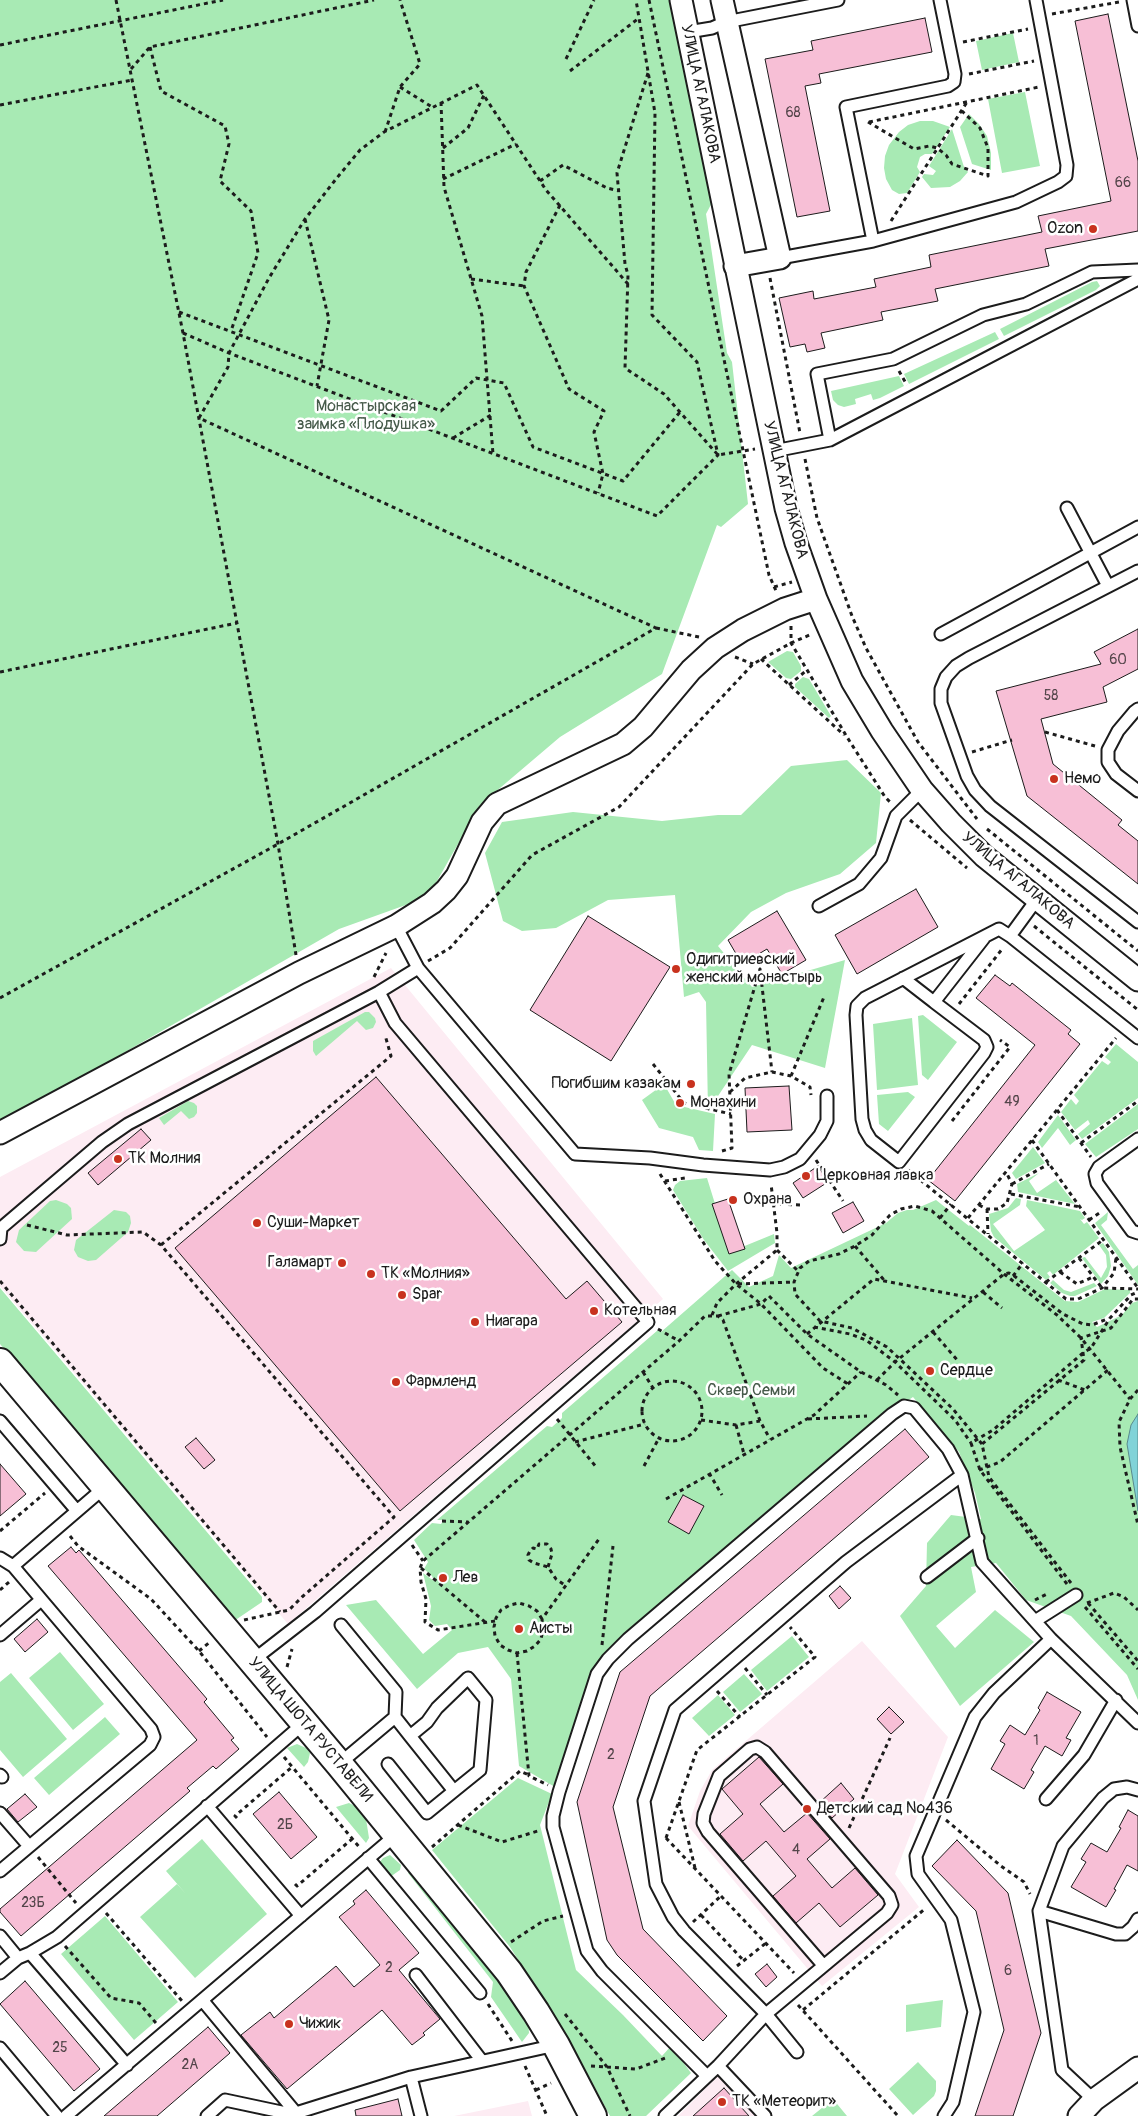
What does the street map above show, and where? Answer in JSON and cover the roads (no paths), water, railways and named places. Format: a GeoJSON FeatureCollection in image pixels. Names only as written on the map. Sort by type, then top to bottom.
{"type":"FeatureCollection","features":[{"type":"Feature","properties":{"kind":"street","name":"УЛИЦА АГАЛАКОВА"},"geometry":{"type":"LineString","coordinates":[[681,0],[773,448],[796,544],[827,627],[852,681],[922,790],[951,823],[984,856],[1138,980]]}},
{"type":"Feature","properties":{"kind":"street"},"geometry":{"type":"LineString","coordinates":[[722,0],[773,259],[735,266]]}},
{"type":"Feature","properties":{"kind":"street"},"geometry":{"type":"LineString","coordinates":[[0,1133],[299,973],[396,926],[432,903],[457,876],[482,822],[497,804],[623,744],[643,727],[691,670],[715,648],[743,630],[785,609],[816,599]]}},
{"type":"Feature","properties":{"kind":"street","name":"УЛИЦА ШОТА РУСТАВЕЛИ"},"geometry":{"type":"LineString","coordinates":[[0,1362],[339,1764],[509,1972],[536,2012],[572,2072],[593,2116]]}},
{"type":"Feature","properties":{"kind":"street"},"geometry":{"type":"LineString","coordinates":[[1089,2110],[1138,2068]]}},
{"type":"Feature","properties":{"kind":"lane"},"geometry":{"type":"LineString","coordinates":[[688,32],[712,28],[726,22],[838,0]]}},
{"type":"Feature","properties":{"kind":"lane"},"geometry":{"type":"LineString","coordinates":[[876,241],[846,107],[948,86],[954,82],[955,77],[940,0]]}},
{"type":"Feature","properties":{"kind":"lane"},"geometry":{"type":"LineString","coordinates":[[773,259],[876,241],[1016,202],[1058,182],[1066,176],[1067,165],[1036,0]]}},
{"type":"Feature","properties":{"kind":"lane"},"geometry":{"type":"LineString","coordinates":[[1133,0],[1138,26]]}},
{"type":"Feature","properties":{"kind":"lane"},"geometry":{"type":"LineString","coordinates":[[830,440],[817,374],[893,359],[983,315],[1026,304],[1092,272],[1138,270]]}},
{"type":"Feature","properties":{"kind":"lane"},"geometry":{"type":"LineString","coordinates":[[773,448],[803,446],[830,440],[1138,279]]}},
{"type":"Feature","properties":{"kind":"lane"},"geometry":{"type":"LineString","coordinates":[[1067,508],[1108,586]]}},
{"type":"Feature","properties":{"kind":"lane"},"geometry":{"type":"LineString","coordinates":[[941,634],[1138,527]]}},
{"type":"Feature","properties":{"kind":"lane"},"geometry":{"type":"LineString","coordinates":[[1138,570],[969,658],[956,666],[946,677],[941,689],[941,703],[971,783],[990,806],[1138,922]]}},
{"type":"Feature","properties":{"kind":"lane"},"geometry":{"type":"LineString","coordinates":[[1138,709],[1118,731],[1108,750],[1108,762],[1116,774],[1138,791]]}},
{"type":"Feature","properties":{"kind":"lane"},"geometry":{"type":"LineString","coordinates":[[819,906],[859,884],[881,858],[896,816],[922,790]]}},
{"type":"Feature","properties":{"kind":"lane"},"geometry":{"type":"LineString","coordinates":[[1010,936],[1036,899]]}},
{"type":"Feature","properties":{"kind":"lane"},"geometry":{"type":"LineString","coordinates":[[396,926],[418,968],[575,1154],[650,1158],[770,1170],[784,1167],[800,1159],[820,1135],[827,1121],[828,1096]]}},
{"type":"Feature","properties":{"kind":"lane"},"geometry":{"type":"LineString","coordinates":[[903,978],[984,1040],[987,1047],[899,1162],[871,1140],[865,1130],[862,1119],[856,1015],[858,1006],[865,998],[903,978],[999,929],[1138,1038]]}},
{"type":"Feature","properties":{"kind":"lane"},"geometry":{"type":"LineString","coordinates":[[934,1002],[984,938]]}},
{"type":"Feature","properties":{"kind":"lane"},"geometry":{"type":"LineString","coordinates":[[0,1239],[1,1228],[102,1142],[128,1124],[379,992],[418,968]]}},
{"type":"Feature","properties":{"kind":"lane"},"geometry":{"type":"LineString","coordinates":[[252,1661],[300,1624],[648,1322],[395,1023],[379,992]]}},
{"type":"Feature","properties":{"kind":"lane"},"geometry":{"type":"LineString","coordinates":[[1138,1140],[1099,1167],[1095,1174],[1097,1182],[1132,1231],[1138,1233]]}},
{"type":"Feature","properties":{"kind":"lane"},"geometry":{"type":"LineString","coordinates":[[707,2076],[602,1971],[587,1951],[553,1826],[553,1816],[559,1792],[597,1674],[608,1659],[628,1639],[892,1414],[904,1406],[914,1408],[948,1449],[962,1475],[982,1562],[1051,1640],[1138,1723]]}},
{"type":"Feature","properties":{"kind":"lane"},"geometry":{"type":"LineString","coordinates":[[0,1421],[77,1511]]}},
{"type":"Feature","properties":{"kind":"lane"},"geometry":{"type":"LineString","coordinates":[[797,2052],[766,2014],[684,1931],[673,1917],[656,1884],[644,1801],[675,1710],[846,1562],[962,1475]]}},
{"type":"Feature","properties":{"kind":"lane"},"geometry":{"type":"LineString","coordinates":[[13,1566],[105,1488]]}},
{"type":"Feature","properties":{"kind":"lane"},"geometry":{"type":"LineString","coordinates":[[927,1577],[978,1538]]}},
{"type":"Feature","properties":{"kind":"lane"},"geometry":{"type":"LineString","coordinates":[[0,1558],[13,1566],[151,1729],[154,1737],[150,1745],[0,1871]]}},
{"type":"Feature","properties":{"kind":"lane"},"geometry":{"type":"LineString","coordinates":[[1035,1622],[1078,1593]]}},
{"type":"Feature","properties":{"kind":"lane"},"geometry":{"type":"LineString","coordinates":[[0,1635],[42,1600]]}},
{"type":"Feature","properties":{"kind":"lane"},"geometry":{"type":"LineString","coordinates":[[341,1625],[396,1692],[395,1718],[454,1791]]}},
{"type":"Feature","properties":{"kind":"lane"},"geometry":{"type":"LineString","coordinates":[[944,2116],[953,2102],[974,2012],[951,1920],[918,1874],[916,1856],[976,1717],[994,1693],[1051,1640]]}},
{"type":"Feature","properties":{"kind":"lane"},"geometry":{"type":"LineString","coordinates":[[388,1764],[427,1813],[480,1770],[486,1700],[468,1678],[437,1708],[427,1722],[410,1736]]}},
{"type":"Feature","properties":{"kind":"lane"},"geometry":{"type":"LineString","coordinates":[[1046,1799],[1084,1755],[1116,1700]]}},
{"type":"Feature","properties":{"kind":"lane"},"geometry":{"type":"LineString","coordinates":[[339,1764],[395,1718]]}},
{"type":"Feature","properties":{"kind":"lane"},"geometry":{"type":"LineString","coordinates":[[0,1973],[18,1958],[30,1953],[57,1936],[304,1724]]}},
{"type":"Feature","properties":{"kind":"lane"},"geometry":{"type":"LineString","coordinates":[[665,2116],[718,2066],[766,2014],[887,1913],[892,1905],[889,1896],[765,1752],[757,1747],[750,1749],[719,1776],[704,1814],[703,1823],[708,1832],[823,1966]]}},
{"type":"Feature","properties":{"kind":"lane"},"geometry":{"type":"LineString","coordinates":[[1089,2110],[1062,2070],[1039,1910],[1063,1846],[1103,1798],[1114,1789],[1127,1787],[1138,1790]]}},
{"type":"Feature","properties":{"kind":"lane"},"geometry":{"type":"LineString","coordinates":[[207,1806],[301,1916]]}},
{"type":"Feature","properties":{"kind":"lane"},"geometry":{"type":"LineString","coordinates":[[0,1812],[30,1846]]}},
{"type":"Feature","properties":{"kind":"lane"},"geometry":{"type":"LineString","coordinates":[[66,2116],[80,2112],[126,2065],[396,1834]]}},
{"type":"Feature","properties":{"kind":"lane"},"geometry":{"type":"LineString","coordinates":[[368,1858],[480,1993]]}},
{"type":"Feature","properties":{"kind":"lane"},"geometry":{"type":"LineString","coordinates":[[1039,1910],[1116,1934],[1125,1934],[1138,1919]]}},
{"type":"Feature","properties":{"kind":"lane"},"geometry":{"type":"LineString","coordinates":[[0,1936],[18,1958]]}},
{"type":"Feature","properties":{"kind":"lane"},"geometry":{"type":"LineString","coordinates":[[30,1953],[126,2065]]}},
{"type":"Feature","properties":{"kind":"lane"},"geometry":{"type":"LineString","coordinates":[[416,1975],[482,2061]]}},
{"type":"Feature","properties":{"kind":"lane"},"geometry":{"type":"LineString","coordinates":[[203,2001],[296,2113]]}},
{"type":"Feature","properties":{"kind":"lane"},"geometry":{"type":"LineString","coordinates":[[207,2116],[225,2100],[286,2113],[296,2113],[411,2077],[556,2045]]}},
{"type":"Feature","properties":{"kind":"lane"},"geometry":{"type":"LineString","coordinates":[[0,2048],[57,2116]]}},
{"type":"Feature","properties":{"kind":"lane"},"geometry":{"type":"LineString","coordinates":[[718,2066],[765,2116]]}},
{"type":"Feature","properties":{"kind":"lane"},"geometry":{"type":"LineString","coordinates":[[411,2077],[422,2116]]}},
{"type":"Feature","properties":{"kind":"water"},"geometry":{"type":"Polygon","coordinates":[[[1138,1414],[1138,1511],[1127,1444],[1131,1425],[1138,1414]]]}},
{"type":"Feature","properties":{"kind":"place","name":"Ozon"},"geometry":{"type":"Point","coordinates":[1093,229]}},
{"type":"Feature","properties":{"kind":"place","name":"Немо"},"geometry":{"type":"Point","coordinates":[1054,779]}},
{"type":"Feature","properties":{"kind":"place","name":"Одигитриевский женский монастырь"},"geometry":{"type":"Point","coordinates":[676,969]}},
{"type":"Feature","properties":{"kind":"place","name":"Погибшим казакам"},"geometry":{"type":"Point","coordinates":[691,1084]}},
{"type":"Feature","properties":{"kind":"place","name":"Монахини"},"geometry":{"type":"Point","coordinates":[680,1103]}},
{"type":"Feature","properties":{"kind":"place","name":"ТК Молния"},"geometry":{"type":"Point","coordinates":[118,1159]}},
{"type":"Feature","properties":{"kind":"place","name":"Церковная лавка"},"geometry":{"type":"Point","coordinates":[806,1176]}},
{"type":"Feature","properties":{"kind":"place","name":"Охрана"},"geometry":{"type":"Point","coordinates":[733,1200]}},
{"type":"Feature","properties":{"kind":"place","name":"Суши-Маркет"},"geometry":{"type":"Point","coordinates":[257,1223]}},
{"type":"Feature","properties":{"kind":"place","name":"Галамарт"},"geometry":{"type":"Point","coordinates":[342,1263]}},
{"type":"Feature","properties":{"kind":"place","name":"ТК «Молния»"},"geometry":{"type":"Point","coordinates":[371,1274]}},
{"type":"Feature","properties":{"kind":"place","name":"Spar"},"geometry":{"type":"Point","coordinates":[402,1295]}},
{"type":"Feature","properties":{"kind":"place","name":"Котельная"},"geometry":{"type":"Point","coordinates":[594,1311]}},
{"type":"Feature","properties":{"kind":"place","name":"Ниагара"},"geometry":{"type":"Point","coordinates":[475,1322]}},
{"type":"Feature","properties":{"kind":"place","name":"Сердце"},"geometry":{"type":"Point","coordinates":[930,1371]}},
{"type":"Feature","properties":{"kind":"place","name":"Фармленд"},"geometry":{"type":"Point","coordinates":[396,1382]}},
{"type":"Feature","properties":{"kind":"place","name":"Лев"},"geometry":{"type":"Point","coordinates":[443,1578]}},
{"type":"Feature","properties":{"kind":"place","name":"Аисты"},"geometry":{"type":"Point","coordinates":[519,1629]}},
{"type":"Feature","properties":{"kind":"place","name":"Детский сад №436"},"geometry":{"type":"Point","coordinates":[807,1809]}},
{"type":"Feature","properties":{"kind":"place","name":"Чижик"},"geometry":{"type":"Point","coordinates":[289,2024]}},
{"type":"Feature","properties":{"kind":"place","name":"ТК «Метеорит»"},"geometry":{"type":"Point","coordinates":[722,2102]}},
{"type":"Feature","properties":{"kind":"park label","name":"Монастырская заимка «Плодушка»"},"geometry":{"type":"Point","coordinates":[366,416]}},
{"type":"Feature","properties":{"kind":"park label","name":"Сквер Семьи"},"geometry":{"type":"Point","coordinates":[751,1391]}}]}
